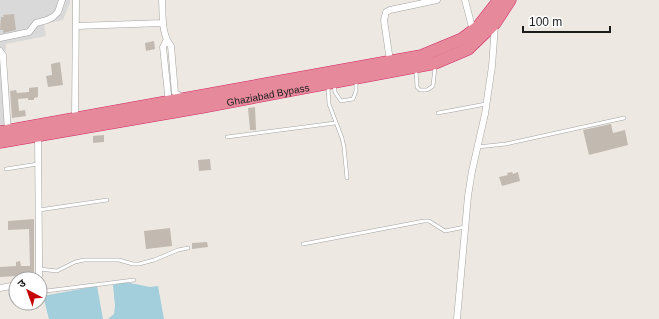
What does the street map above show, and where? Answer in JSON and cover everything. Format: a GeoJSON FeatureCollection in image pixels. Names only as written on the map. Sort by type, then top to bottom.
{"type":"FeatureCollection","features":[{"type":"Feature","properties":{"kind":"highway","name":"Ghaziabad Bypass"},"geometry":{"type":"LineString","coordinates":[[0,142],[169,107],[273,88],[390,61],[421,56],[462,39],[473,31],[478,27],[498,0]]}},
{"type":"Feature","properties":{"kind":"highway","name":"Ghaziabad Bypass"},"geometry":{"type":"LineString","coordinates":[[4,132],[75,119],[169,107],[186,98],[331,83],[435,63],[468,49],[495,23],[510,0]]}},
{"type":"Feature","properties":{"kind":"street"},"geometry":{"type":"LineString","coordinates":[[0,38],[29,32],[36,23],[54,16],[58,12],[62,0]]}},
{"type":"Feature","properties":{"kind":"street"},"geometry":{"type":"LineString","coordinates":[[75,119],[77,26],[76,0]]}},
{"type":"Feature","properties":{"kind":"street"},"geometry":{"type":"LineString","coordinates":[[162,0],[163,23],[166,41],[170,46],[175,93],[186,98]]}},
{"type":"Feature","properties":{"kind":"street"},"geometry":{"type":"LineString","coordinates":[[390,61],[384,20],[386,12],[437,0]]}},
{"type":"Feature","properties":{"kind":"street"},"geometry":{"type":"LineString","coordinates":[[465,0],[473,31]]}},
{"type":"Feature","properties":{"kind":"street"},"geometry":{"type":"LineString","coordinates":[[77,26],[163,23]]}},
{"type":"Feature","properties":{"kind":"street"},"geometry":{"type":"LineString","coordinates":[[457,319],[468,196],[492,66],[495,23]]}},
{"type":"Feature","properties":{"kind":"street"},"geometry":{"type":"LineString","coordinates":[[166,41],[163,47],[169,107]]}},
{"type":"Feature","properties":{"kind":"street"},"geometry":{"type":"LineString","coordinates":[[0,51],[3,55],[4,132]]}},
{"type":"Feature","properties":{"kind":"street"},"geometry":{"type":"LineString","coordinates":[[38,135],[39,271]]}},
{"type":"Feature","properties":{"kind":"lane"},"geometry":{"type":"LineString","coordinates":[[416,67],[417,86],[420,90],[427,90],[433,86],[435,63]]}},
{"type":"Feature","properties":{"kind":"lane"},"geometry":{"type":"LineString","coordinates":[[331,83],[341,101],[353,99],[356,91],[355,78]]}},
{"type":"Feature","properties":{"kind":"lane"},"geometry":{"type":"LineString","coordinates":[[331,83],[329,104],[342,138],[347,178]]}},
{"type":"Feature","properties":{"kind":"lane"},"geometry":{"type":"LineString","coordinates":[[438,113],[486,104]]}},
{"type":"Feature","properties":{"kind":"lane"},"geometry":{"type":"LineString","coordinates":[[477,147],[506,144],[624,118]]}},
{"type":"Feature","properties":{"kind":"lane"},"geometry":{"type":"LineString","coordinates":[[227,137],[335,123]]}},
{"type":"Feature","properties":{"kind":"lane"},"geometry":{"type":"LineString","coordinates":[[6,169],[38,164]]}},
{"type":"Feature","properties":{"kind":"lane"},"geometry":{"type":"LineString","coordinates":[[39,210],[108,200]]}},
{"type":"Feature","properties":{"kind":"lane"},"geometry":{"type":"LineString","coordinates":[[303,244],[424,221],[429,221],[445,231],[465,227]]}},
{"type":"Feature","properties":{"kind":"lane"},"geometry":{"type":"LineString","coordinates":[[48,274],[75,262],[84,260],[119,260],[139,264],[154,260],[178,250],[188,248]]}},
{"type":"Feature","properties":{"kind":"lane"},"geometry":{"type":"LineString","coordinates":[[48,291],[134,280]]}},
{"type":"Feature","properties":{"kind":"shaded area"},"geometry":{"type":"Polygon","coordinates":[[[0,0],[70,0],[70,3],[63,20],[44,24],[46,36],[6,44],[6,50],[4,51],[11,125],[0,127],[0,0]]]}},
{"type":"Feature","properties":{"kind":"water"},"geometry":{"type":"Polygon","coordinates":[[[125,282],[150,287],[158,286],[164,319],[108,319],[114,314],[115,306],[113,285],[125,282]]]}},
{"type":"Feature","properties":{"kind":"water"},"geometry":{"type":"Polygon","coordinates":[[[97,286],[103,319],[49,319],[47,311],[48,295],[97,286]]]}},
{"type":"Feature","properties":{"kind":"building"},"geometry":{"type":"Polygon","coordinates":[[[14,14],[16,30],[3,33],[3,30],[0,30],[1,17],[4,17],[3,15],[14,14]]]}},
{"type":"Feature","properties":{"kind":"building"},"geometry":{"type":"Polygon","coordinates":[[[154,41],[155,49],[146,51],[145,43],[154,41]]]}},
{"type":"Feature","properties":{"kind":"building"},"geometry":{"type":"Polygon","coordinates":[[[60,62],[63,85],[48,87],[46,76],[52,75],[51,64],[60,62]]]}},
{"type":"Feature","properties":{"kind":"building"},"geometry":{"type":"Polygon","coordinates":[[[38,87],[38,97],[34,98],[34,100],[28,100],[28,98],[18,99],[19,111],[25,110],[26,116],[12,118],[10,91],[16,90],[17,93],[29,92],[29,88],[38,87]]]}},
{"type":"Feature","properties":{"kind":"building"},"geometry":{"type":"Polygon","coordinates":[[[255,107],[256,130],[250,130],[248,108],[255,107]]]}},
{"type":"Feature","properties":{"kind":"building"},"geometry":{"type":"Polygon","coordinates":[[[611,124],[613,133],[625,130],[628,145],[589,155],[583,130],[611,124]]]}},
{"type":"Feature","properties":{"kind":"building"},"geometry":{"type":"Polygon","coordinates":[[[104,135],[104,142],[93,143],[93,136],[104,135]]]}},
{"type":"Feature","properties":{"kind":"building"},"geometry":{"type":"Polygon","coordinates":[[[210,159],[211,170],[199,171],[198,160],[210,159]]]}},
{"type":"Feature","properties":{"kind":"building"},"geometry":{"type":"Polygon","coordinates":[[[512,172],[513,174],[518,172],[520,181],[502,186],[499,177],[508,175],[507,173],[512,172]]]}},
{"type":"Feature","properties":{"kind":"building"},"geometry":{"type":"Polygon","coordinates":[[[34,219],[34,271],[8,271],[8,277],[0,277],[0,267],[16,266],[16,262],[20,261],[21,266],[30,266],[29,229],[8,230],[8,221],[34,219]]]}},
{"type":"Feature","properties":{"kind":"building"},"geometry":{"type":"Polygon","coordinates":[[[170,228],[172,246],[146,249],[144,231],[170,228]]]}},
{"type":"Feature","properties":{"kind":"building"},"geometry":{"type":"Polygon","coordinates":[[[207,242],[208,247],[192,249],[192,243],[207,242]]]}}]}
